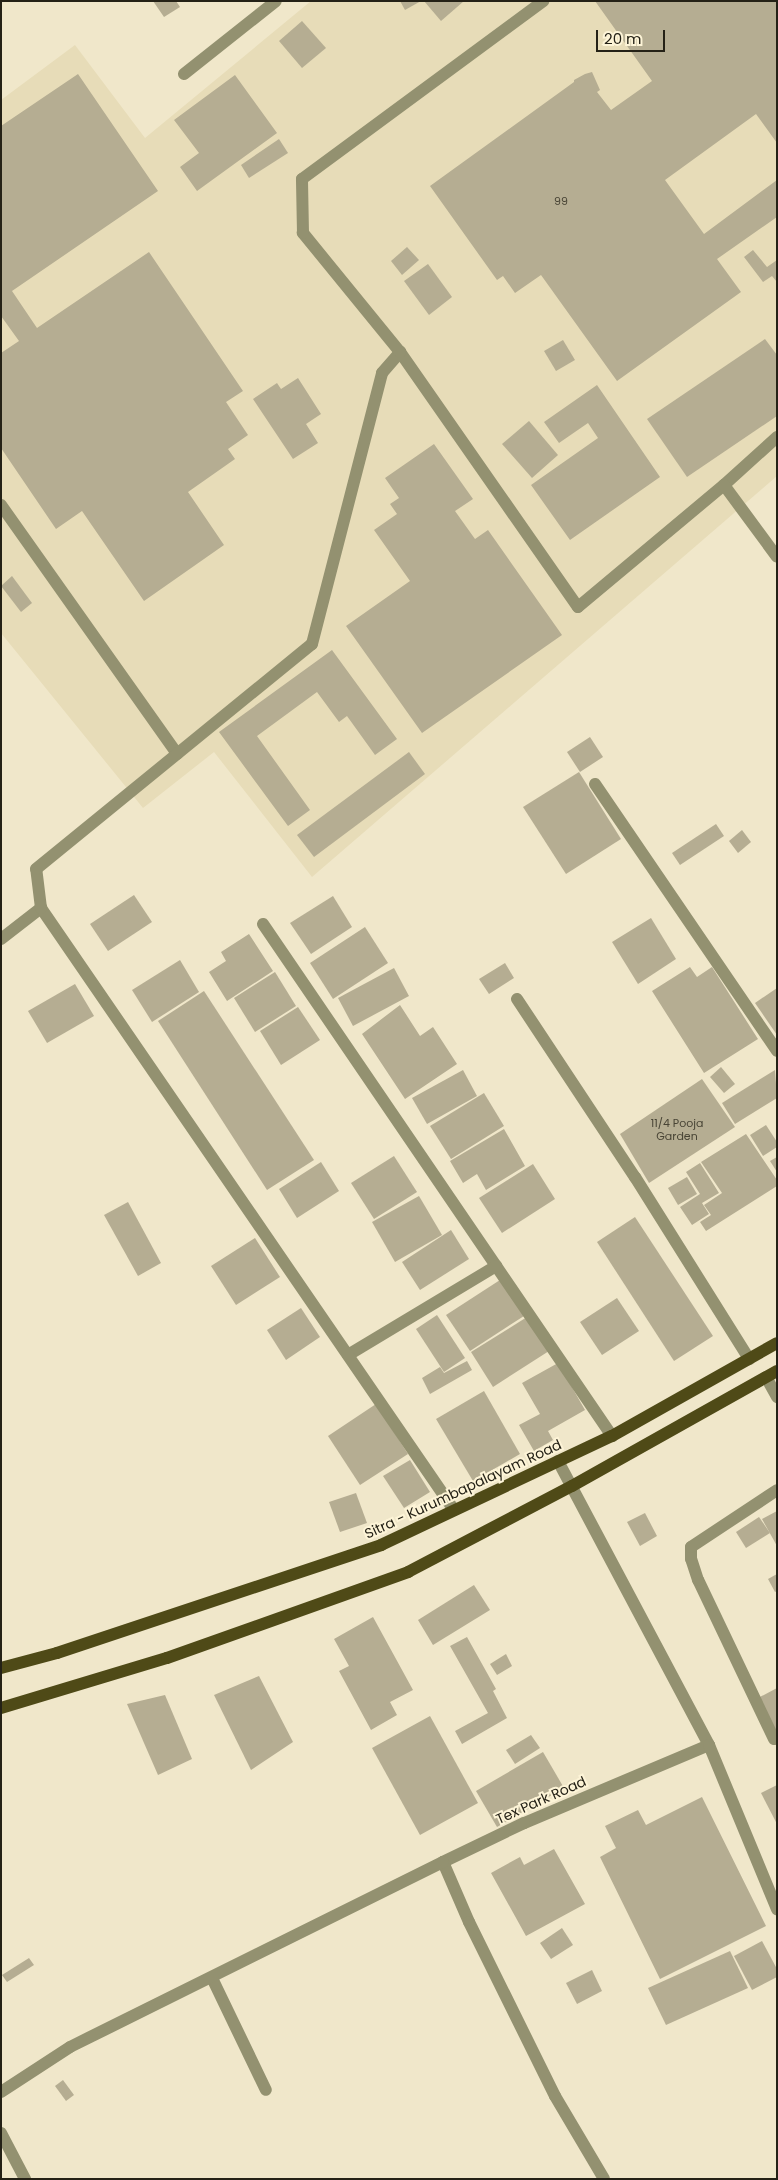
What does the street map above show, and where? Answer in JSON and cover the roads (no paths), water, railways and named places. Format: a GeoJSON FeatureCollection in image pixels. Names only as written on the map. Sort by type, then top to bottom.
{"type":"FeatureCollection","features":[{"type":"Feature","properties":{"kind":"main road","name":"Sitra - Kurumbapalayam Road"},"geometry":{"type":"LineString","coordinates":[[1,1668],[57,1653],[381,1545],[612,1436],[777,1343]]}},
{"type":"Feature","properties":{"kind":"main road"},"geometry":{"type":"LineString","coordinates":[[1,1708],[166,1658],[408,1572],[572,1486],[771,1374]]}},
{"type":"Feature","properties":{"kind":"street"},"geometry":{"type":"LineString","coordinates":[[184,74],[276,1]]}},
{"type":"Feature","properties":{"kind":"street"},"geometry":{"type":"LineString","coordinates":[[543,1],[302,179],[303,233],[400,352],[578,607],[724,485],[777,438]]}},
{"type":"Feature","properties":{"kind":"street"},"geometry":{"type":"LineString","coordinates":[[400,352],[382,373],[312,644],[36,869],[41,908],[454,1510]]}},
{"type":"Feature","properties":{"kind":"street"},"geometry":{"type":"LineString","coordinates":[[724,485],[777,557]]}},
{"type":"Feature","properties":{"kind":"street"},"geometry":{"type":"LineString","coordinates":[[1,505],[177,754]]}},
{"type":"Feature","properties":{"kind":"street"},"geometry":{"type":"LineString","coordinates":[[596,784],[777,1052]]}},
{"type":"Feature","properties":{"kind":"street"},"geometry":{"type":"LineString","coordinates":[[1,939],[41,908]]}},
{"type":"Feature","properties":{"kind":"street"},"geometry":{"type":"LineString","coordinates":[[263,924],[612,1436]]}},
{"type":"Feature","properties":{"kind":"street"},"geometry":{"type":"LineString","coordinates":[[517,999],[635,1177],[749,1359]]}},
{"type":"Feature","properties":{"kind":"street"},"geometry":{"type":"LineString","coordinates":[[348,1355],[496,1266]]}},
{"type":"Feature","properties":{"kind":"street"},"geometry":{"type":"LineString","coordinates":[[771,1374],[777,1397]]}},
{"type":"Feature","properties":{"kind":"street"},"geometry":{"type":"LineString","coordinates":[[558,1461],[709,1745],[777,1909]]}},
{"type":"Feature","properties":{"kind":"street"},"geometry":{"type":"LineString","coordinates":[[774,1739],[698,1580],[691,1559],[692,1547],[777,1490]]}},
{"type":"Feature","properties":{"kind":"street","name":"Tex Park Road"},"geometry":{"type":"LineString","coordinates":[[1,2092],[70,2047],[444,1862],[524,1823],[709,1745]]}},
{"type":"Feature","properties":{"kind":"street"},"geometry":{"type":"LineString","coordinates":[[444,1862],[469,1922],[555,2096],[604,2179]]}},
{"type":"Feature","properties":{"kind":"street"},"geometry":{"type":"LineString","coordinates":[[212,1978],[266,2090]]}},
{"type":"Feature","properties":{"kind":"street"},"geometry":{"type":"LineString","coordinates":[[1,2133],[25,2179]]}}]}
